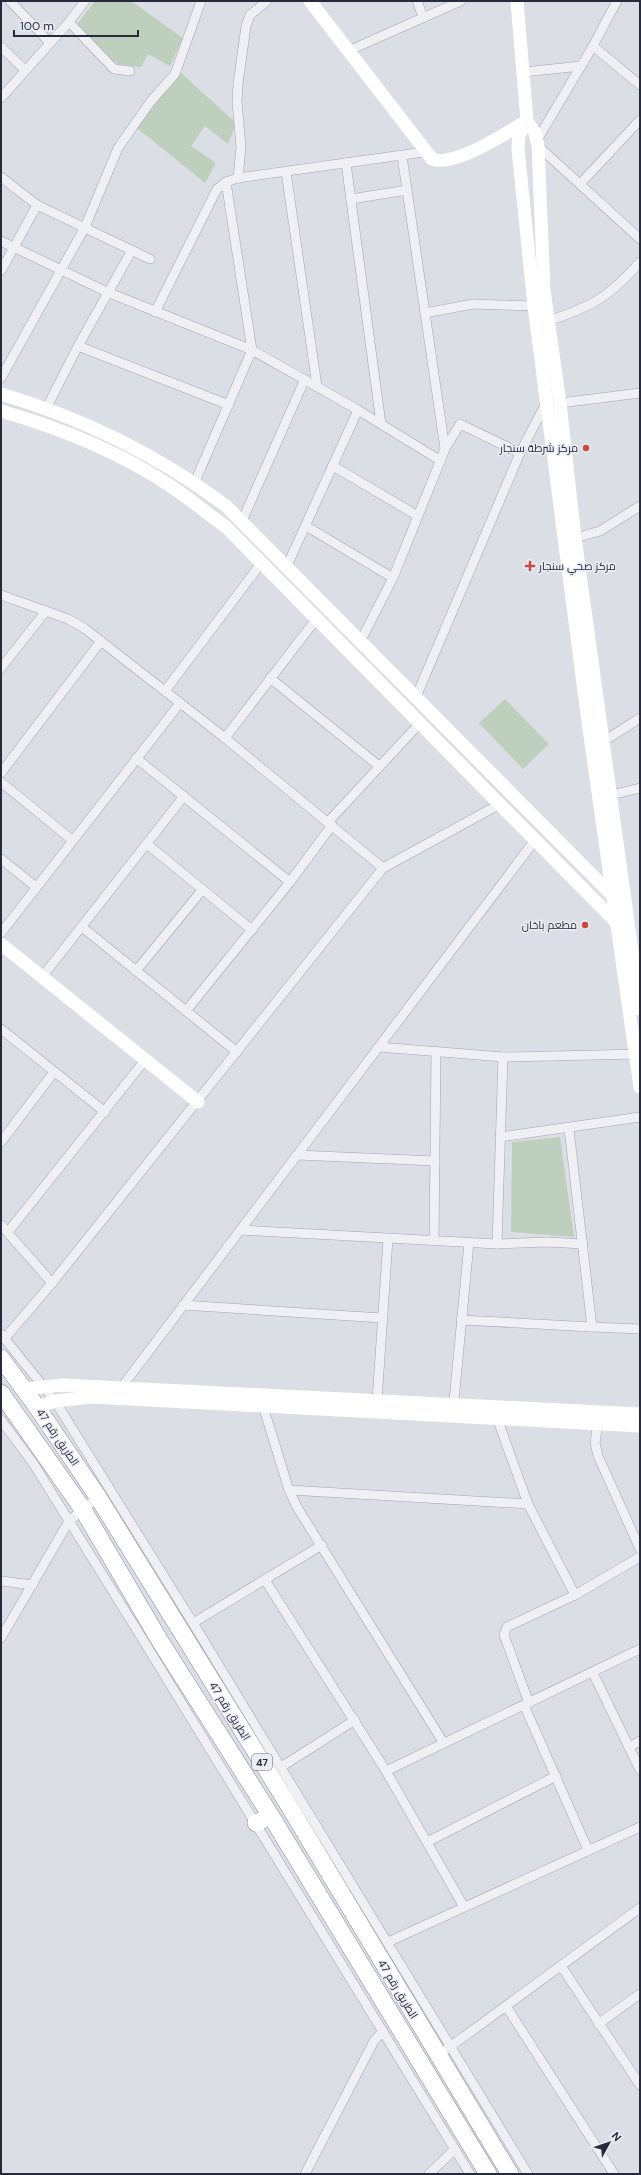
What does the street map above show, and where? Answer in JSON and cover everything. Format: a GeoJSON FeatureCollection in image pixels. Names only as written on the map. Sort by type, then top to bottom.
{"type":"FeatureCollection","features":[{"type":"Feature","properties":{"kind":"highway","name":"الطريق رقم 47"},"geometry":{"type":"LineString","coordinates":[[1,1358],[37,1407],[98,1497],[142,1554],[283,1796],[402,1995],[444,2051],[510,2174]]}},
{"type":"Feature","properties":{"kind":"highway","name":"الطريق رقم 47"},"geometry":{"type":"LineString","coordinates":[[1,1393],[82,1508],[264,1819],[387,2005],[488,2174]]}},
{"type":"Feature","properties":{"kind":"highway"},"geometry":{"type":"LineString","coordinates":[[387,2005],[402,1995]]}},
{"type":"Feature","properties":{"kind":"street"},"geometry":{"type":"LineString","coordinates":[[10,1],[50,43]]}},
{"type":"Feature","properties":{"kind":"street"},"geometry":{"type":"LineString","coordinates":[[1,378],[85,227],[118,148],[151,101],[175,74],[201,1]]}},
{"type":"Feature","properties":{"kind":"street"},"geometry":{"type":"LineString","coordinates":[[238,178],[241,147],[237,102],[246,26],[250,15],[267,1]]}},
{"type":"Feature","properties":{"kind":"street"},"geometry":{"type":"LineString","coordinates":[[310,1],[424,152],[435,161],[448,160],[472,151],[527,121]]}},
{"type":"Feature","properties":{"kind":"street"},"geometry":{"type":"LineString","coordinates":[[417,1],[423,17]]}},
{"type":"Feature","properties":{"kind":"street"},"geometry":{"type":"LineString","coordinates":[[348,51],[460,1]]}},
{"type":"Feature","properties":{"kind":"street"},"geometry":{"type":"LineString","coordinates":[[517,1],[527,121],[538,143],[544,290],[560,403],[575,538],[611,795],[619,898],[617,923],[638,1054],[640,1087]]}},
{"type":"Feature","properties":{"kind":"street"},"geometry":{"type":"LineString","coordinates":[[538,143],[581,66],[594,46],[617,1]]}},
{"type":"Feature","properties":{"kind":"street"},"geometry":{"type":"LineString","coordinates":[[1,98],[69,22],[79,3]]}},
{"type":"Feature","properties":{"kind":"street"},"geometry":{"type":"LineString","coordinates":[[69,22],[114,69],[130,71]]}},
{"type":"Feature","properties":{"kind":"street"},"geometry":{"type":"LineString","coordinates":[[594,46],[640,85]]}},
{"type":"Feature","properties":{"kind":"street"},"geometry":{"type":"LineString","coordinates":[[1,47],[25,70]]}},
{"type":"Feature","properties":{"kind":"street"},"geometry":{"type":"LineString","coordinates":[[524,72],[581,66]]}},
{"type":"Feature","properties":{"kind":"street"},"geometry":{"type":"LineString","coordinates":[[580,184],[640,120]]}},
{"type":"Feature","properties":{"kind":"street"},"geometry":{"type":"LineString","coordinates":[[527,121],[519,135],[518,143],[534,306],[546,401],[588,722],[640,1009]]}},
{"type":"Feature","properties":{"kind":"street"},"geometry":{"type":"LineString","coordinates":[[518,143],[521,138],[527,135],[533,136],[538,143],[580,184],[640,239]]}},
{"type":"Feature","properties":{"kind":"street"},"geometry":{"type":"LineString","coordinates":[[155,312],[217,189],[226,182],[238,178],[424,152]]}},
{"type":"Feature","properties":{"kind":"street"},"geometry":{"type":"LineString","coordinates":[[402,156],[445,449]]}},
{"type":"Feature","properties":{"kind":"street"},"geometry":{"type":"LineString","coordinates":[[346,163],[381,424]]}},
{"type":"Feature","properties":{"kind":"street"},"geometry":{"type":"LineString","coordinates":[[286,172],[317,386]]}},
{"type":"Feature","properties":{"kind":"street"},"geometry":{"type":"LineString","coordinates":[[1,177],[37,205],[150,259]]}},
{"type":"Feature","properties":{"kind":"street"},"geometry":{"type":"LineString","coordinates":[[194,484],[252,350],[226,182]]}},
{"type":"Feature","properties":{"kind":"street"},"geometry":{"type":"LineString","coordinates":[[351,199],[407,190]]}},
{"type":"Feature","properties":{"kind":"street"},"geometry":{"type":"LineString","coordinates":[[1,271],[37,205]]}},
{"type":"Feature","properties":{"kind":"street"},"geometry":{"type":"LineString","coordinates":[[1,241],[107,292],[252,350],[358,410],[441,461]]}},
{"type":"Feature","properties":{"kind":"street"},"geometry":{"type":"LineString","coordinates":[[47,407],[107,292],[132,250]]}},
{"type":"Feature","properties":{"kind":"street"},"geometry":{"type":"LineString","coordinates":[[548,321],[597,302],[606,296],[640,262]]}},
{"type":"Feature","properties":{"kind":"street"},"geometry":{"type":"LineString","coordinates":[[425,313],[473,304],[534,306]]}},
{"type":"Feature","properties":{"kind":"street"},"geometry":{"type":"LineString","coordinates":[[78,346],[229,405]]}},
{"type":"Feature","properties":{"kind":"street"},"geometry":{"type":"LineString","coordinates":[[242,520],[305,379]]}},
{"type":"Feature","properties":{"kind":"street"},"geometry":{"type":"LineString","coordinates":[[560,403],[640,393]]}},
{"type":"Feature","properties":{"kind":"street"},"geometry":{"type":"LineString","coordinates":[[1,394],[47,407],[136,448],[194,484],[242,520],[584,868],[619,898]]}},
{"type":"Feature","properties":{"kind":"street"},"geometry":{"type":"LineString","coordinates":[[416,697],[520,453],[546,401]]}},
{"type":"Feature","properties":{"kind":"street"},"geometry":{"type":"LineString","coordinates":[[287,566],[358,410]]}},
{"type":"Feature","properties":{"kind":"street"},"geometry":{"type":"LineString","coordinates":[[1,411],[40,423],[131,462],[171,486],[226,527],[617,923]]}},
{"type":"Feature","properties":{"kind":"street"},"geometry":{"type":"LineString","coordinates":[[361,640],[393,578],[445,449],[460,424],[520,453]]}},
{"type":"Feature","properties":{"kind":"street"},"geometry":{"type":"LineString","coordinates":[[333,466],[418,516]]}},
{"type":"Feature","properties":{"kind":"street"},"geometry":{"type":"LineString","coordinates":[[575,538],[600,531],[640,506]]}},
{"type":"Feature","properties":{"kind":"street"},"geometry":{"type":"LineString","coordinates":[[306,526],[393,578]]}},
{"type":"Feature","properties":{"kind":"street"},"geometry":{"type":"LineString","coordinates":[[165,691],[262,562]]}},
{"type":"Feature","properties":{"kind":"street"},"geometry":{"type":"LineString","coordinates":[[1,595],[76,623],[225,738],[383,868]]}},
{"type":"Feature","properties":{"kind":"street"},"geometry":{"type":"LineString","coordinates":[[1,667],[46,611]]}},
{"type":"Feature","properties":{"kind":"street"},"geometry":{"type":"LineString","coordinates":[[225,738],[317,618]]}},
{"type":"Feature","properties":{"kind":"street"},"geometry":{"type":"LineString","coordinates":[[1,773],[101,642]]}},
{"type":"Feature","properties":{"kind":"street"},"geometry":{"type":"LineString","coordinates":[[270,678],[379,766]]}},
{"type":"Feature","properties":{"kind":"street"},"geometry":{"type":"LineString","coordinates":[[1,933],[180,703]]}},
{"type":"Feature","properties":{"kind":"street"},"geometry":{"type":"LineString","coordinates":[[604,741],[640,718]]}},
{"type":"Feature","properties":{"kind":"street"},"geometry":{"type":"LineString","coordinates":[[186,1011],[290,882],[330,824],[379,766],[420,723]]}},
{"type":"Feature","properties":{"kind":"street"},"geometry":{"type":"LineString","coordinates":[[136,758],[290,882]]}},
{"type":"Feature","properties":{"kind":"street"},"geometry":{"type":"LineString","coordinates":[[1,782],[72,840]]}},
{"type":"Feature","properties":{"kind":"street"},"geometry":{"type":"LineString","coordinates":[[611,795],[640,788]]}},
{"type":"Feature","properties":{"kind":"street"},"geometry":{"type":"LineString","coordinates":[[42,977],[148,844],[184,796]]}},
{"type":"Feature","properties":{"kind":"street"},"geometry":{"type":"LineString","coordinates":[[500,804],[383,868],[236,1052],[198,1102],[52,1283],[3,1336],[55,1401],[142,1554],[193,1623],[388,1942],[444,2051],[528,2174]]}},
{"type":"Feature","properties":{"kind":"street"},"geometry":{"type":"LineString","coordinates":[[121,1388],[535,840]]}},
{"type":"Feature","properties":{"kind":"street"},"geometry":{"type":"LineString","coordinates":[[148,844],[252,930]]}},
{"type":"Feature","properties":{"kind":"street"},"geometry":{"type":"LineString","coordinates":[[1,859],[36,887]]}},
{"type":"Feature","properties":{"kind":"street"},"geometry":{"type":"LineString","coordinates":[[574,879],[584,868]]}},
{"type":"Feature","properties":{"kind":"street"},"geometry":{"type":"LineString","coordinates":[[136,971],[203,889]]}},
{"type":"Feature","properties":{"kind":"street"},"geometry":{"type":"LineString","coordinates":[[82,927],[236,1052]]}},
{"type":"Feature","properties":{"kind":"street"},"geometry":{"type":"LineString","coordinates":[[1,944],[198,1102]]}},
{"type":"Feature","properties":{"kind":"street"},"geometry":{"type":"LineString","coordinates":[[2,1032],[105,1112]]}},
{"type":"Feature","properties":{"kind":"street"},"geometry":{"type":"LineString","coordinates":[[379,1047],[503,1057],[638,1054]]}},
{"type":"Feature","properties":{"kind":"street"},"geometry":{"type":"LineString","coordinates":[[434,1241],[436,1051]]}},
{"type":"Feature","properties":{"kind":"street"},"geometry":{"type":"LineString","coordinates":[[498,1244],[503,1057]]}},
{"type":"Feature","properties":{"kind":"street"},"geometry":{"type":"LineString","coordinates":[[52,1283],[4,1229],[105,1112],[145,1060]]}},
{"type":"Feature","properties":{"kind":"street"},"geometry":{"type":"LineString","coordinates":[[1,1142],[54,1072]]}},
{"type":"Feature","properties":{"kind":"street"},"geometry":{"type":"LineString","coordinates":[[500,1137],[568,1129],[640,1118]]}},
{"type":"Feature","properties":{"kind":"street"},"geometry":{"type":"LineString","coordinates":[[568,1129],[592,1327]]}},
{"type":"Feature","properties":{"kind":"street"},"geometry":{"type":"LineString","coordinates":[[297,1155],[435,1161]]}},
{"type":"Feature","properties":{"kind":"street"},"geometry":{"type":"LineString","coordinates":[[240,1230],[469,1243],[498,1244],[547,1242],[583,1244]]}},
{"type":"Feature","properties":{"kind":"street"},"geometry":{"type":"LineString","coordinates":[[377,1401],[388,1239]]}},
{"type":"Feature","properties":{"kind":"street"},"geometry":{"type":"LineString","coordinates":[[453,1410],[469,1243]]}},
{"type":"Feature","properties":{"kind":"street"},"geometry":{"type":"LineString","coordinates":[[183,1305],[382,1318]]}},
{"type":"Feature","properties":{"kind":"street"},"geometry":{"type":"LineString","coordinates":[[461,1320],[640,1329]]}},
{"type":"Feature","properties":{"kind":"street"},"geometry":{"type":"LineString","coordinates":[[25,1390],[44,1386],[63,1385],[377,1401],[453,1410],[497,1418],[598,1422],[640,1426]]}},
{"type":"Feature","properties":{"kind":"street"},"geometry":{"type":"LineString","coordinates":[[37,1407],[55,1401],[92,1397],[263,1406],[640,1414]]}},
{"type":"Feature","properties":{"kind":"street"},"geometry":{"type":"LineString","coordinates":[[263,1406],[289,1490],[304,1518],[443,1742]]}},
{"type":"Feature","properties":{"kind":"street"},"geometry":{"type":"LineString","coordinates":[[497,1418],[528,1504],[575,1595]]}},
{"type":"Feature","properties":{"kind":"street"},"geometry":{"type":"LineString","coordinates":[[1,1420],[33,1463],[264,1819],[383,2031],[470,2174]]}},
{"type":"Feature","properties":{"kind":"street"},"geometry":{"type":"LineString","coordinates":[[598,1422],[595,1443],[598,1456],[640,1549]]}},
{"type":"Feature","properties":{"kind":"street"},"geometry":{"type":"LineString","coordinates":[[289,1490],[528,1504]]}},
{"type":"Feature","properties":{"kind":"street"},"geometry":{"type":"LineString","coordinates":[[1,1638],[33,1585],[69,1520],[82,1508],[98,1497]]}},
{"type":"Feature","properties":{"kind":"street"},"geometry":{"type":"LineString","coordinates":[[193,1623],[322,1545]]}},
{"type":"Feature","properties":{"kind":"street"},"geometry":{"type":"LineString","coordinates":[[588,1850],[527,1704],[505,1640],[505,1630],[512,1624],[575,1595],[640,1557]]}},
{"type":"Feature","properties":{"kind":"street"},"geometry":{"type":"LineString","coordinates":[[265,1580],[355,1720],[464,1907]]}},
{"type":"Feature","properties":{"kind":"street"},"geometry":{"type":"LineString","coordinates":[[1,1581],[33,1585]]}},
{"type":"Feature","properties":{"kind":"street"},"geometry":{"type":"LineString","coordinates":[[386,1771],[443,1742],[593,1673],[640,1649]]}},
{"type":"Feature","properties":{"kind":"street"},"geometry":{"type":"LineString","coordinates":[[593,1673],[640,1770]]}},
{"type":"Feature","properties":{"kind":"street"},"geometry":{"type":"LineString","coordinates":[[281,1767],[355,1720]]}},
{"type":"Feature","properties":{"kind":"street"},"geometry":{"type":"LineString","coordinates":[[629,1747],[640,1741]]}},
{"type":"Feature","properties":{"kind":"street"},"geometry":{"type":"LineString","coordinates":[[427,1842],[556,1776]]}},
{"type":"Feature","properties":{"kind":"street"},"geometry":{"type":"LineString","coordinates":[[388,1942],[640,1827]]}},
{"type":"Feature","properties":{"kind":"street"},"geometry":{"type":"LineString","coordinates":[[444,2051],[640,1908]]}},
{"type":"Feature","properties":{"kind":"street"},"geometry":{"type":"LineString","coordinates":[[561,1966],[598,2024],[640,2085]]}},
{"type":"Feature","properties":{"kind":"street"},"geometry":{"type":"LineString","coordinates":[[598,2024],[640,1994]]}},
{"type":"Feature","properties":{"kind":"street"},"geometry":{"type":"LineString","coordinates":[[506,2006],[614,2174]]}},
{"type":"Feature","properties":{"kind":"street"},"geometry":{"type":"LineString","coordinates":[[306,2174],[374,2041],[383,2031]]}},
{"type":"Feature","properties":{"kind":"street"},"geometry":{"type":"LineString","coordinates":[[432,2173],[455,2149]]}},
{"type":"Feature","properties":{"kind":"green space"},"geometry":{"type":"Polygon","coordinates":[[[95,1],[131,1],[183,38],[170,66],[148,54],[141,67],[118,64],[112,60],[77,24],[95,1]]]}},
{"type":"Feature","properties":{"kind":"green space"},"geometry":{"type":"Polygon","coordinates":[[[180,72],[236,123],[228,144],[205,126],[191,146],[216,163],[205,183],[137,128],[180,72]]]}},
{"type":"Feature","properties":{"kind":"green space"},"geometry":{"type":"Polygon","coordinates":[[[505,699],[549,744],[523,769],[479,723],[505,699]]]}},
{"type":"Feature","properties":{"kind":"green space"},"geometry":{"type":"Polygon","coordinates":[[[560,1137],[574,1237],[511,1232],[512,1142],[560,1137]]]}},
{"type":"Feature","properties":{"kind":"place","name":"مركز شرطة سنجار"},"geometry":{"type":"Point","coordinates":[586,448]}},
{"type":"Feature","properties":{"kind":"place","name":"مركز صحي سنجار"},"geometry":{"type":"Point","coordinates":[530,566]}},
{"type":"Feature","properties":{"kind":"place","name":"مطعم باخان"},"geometry":{"type":"Point","coordinates":[585,925]}}]}
